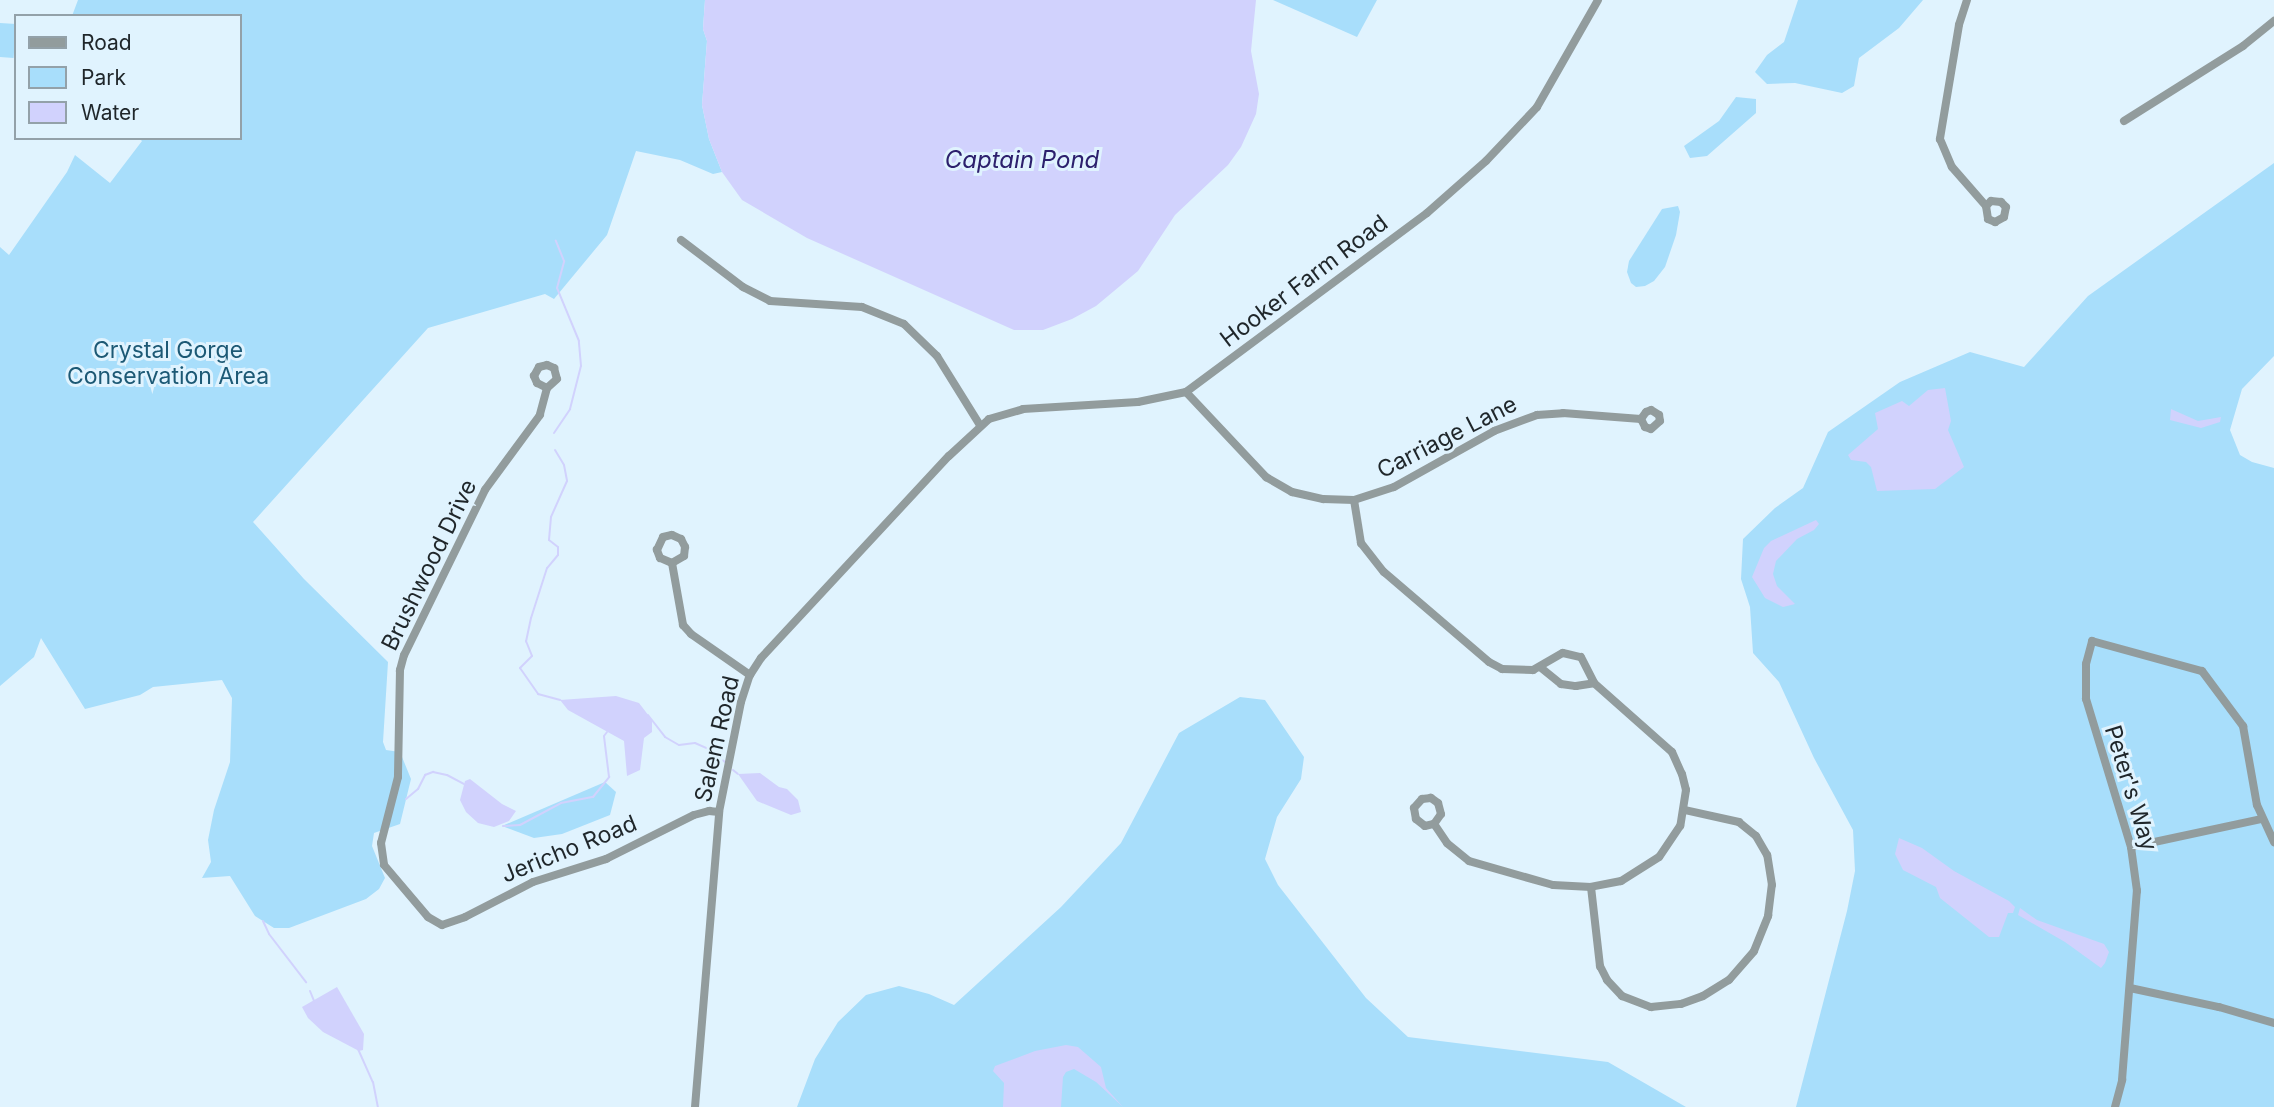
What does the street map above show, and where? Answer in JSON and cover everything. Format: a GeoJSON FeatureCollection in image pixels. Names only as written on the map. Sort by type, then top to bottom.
{"type":"FeatureCollection","features":[{"type":"Feature","properties":{"kind":"street","name":"Hooker Farm Road"},"geometry":{"type":"LineString","coordinates":[[948,456],[981,425],[1000,414],[1023,409],[1138,402],[1186,392],[1406,230],[1486,161],[1537,107],[1598,0]]}},
{"type":"Feature","properties":{"kind":"street"},"geometry":{"type":"LineString","coordinates":[[1967,0],[1959,25],[1941,139],[1952,167],[1986,206]]}},
{"type":"Feature","properties":{"kind":"street"},"geometry":{"type":"LineString","coordinates":[[2124,121],[2243,46],[2274,21]]}},
{"type":"Feature","properties":{"kind":"street"},"geometry":{"type":"LineString","coordinates":[[681,240],[743,287],[770,301],[862,307],[904,324],[937,356],[981,425]]}},
{"type":"Feature","properties":{"kind":"street","name":"Brushwood Drive"},"geometry":{"type":"LineString","coordinates":[[434,922],[389,872],[382,858],[381,843],[398,777],[400,670],[416,627],[485,490],[502,464],[537,422],[547,388]]}},
{"type":"Feature","properties":{"kind":"street","name":"Carriage Lane"},"geometry":{"type":"LineString","coordinates":[[1186,392],[1254,467],[1278,486],[1307,497],[1354,499],[1394,487],[1522,418],[1552,413],[1641,419]]}},
{"type":"Feature","properties":{"kind":"street","name":"Salem Road"},"geometry":{"type":"LineString","coordinates":[[695,1107],[719,812],[741,702],[750,675],[769,649],[948,456]]}},
{"type":"Feature","properties":{"kind":"street"},"geometry":{"type":"LineString","coordinates":[[1354,499],[1360,543],[1384,572],[1495,666],[1518,671],[1540,667],[1563,653],[1575,654],[1584,662],[1594,683],[1672,752],[1684,781],[1685,810],[1677,833],[1660,857],[1621,881],[1591,887],[1553,885],[1478,865],[1453,848],[1434,824]]}},
{"type":"Feature","properties":{"kind":"street"},"geometry":{"type":"LineString","coordinates":[[672,563],[679,613],[685,629],[750,675]]}},
{"type":"Feature","properties":{"kind":"street","name":"Peter's Way"},"geometry":{"type":"LineString","coordinates":[[2115,1107],[2122,1080],[2137,891],[2131,848],[2089,716],[2085,682],[2092,641],[2203,671],[2243,726],[2262,819]]}},
{"type":"Feature","properties":{"kind":"street"},"geometry":{"type":"LineString","coordinates":[[1540,667],[1561,684],[1576,686],[1594,683]]}},
{"type":"Feature","properties":{"kind":"street"},"geometry":{"type":"LineString","coordinates":[[1591,887],[1600,966],[1607,980],[1622,996],[1651,1007],[1681,1004],[1703,996],[1729,980],[1754,951],[1764,930],[1771,901],[1769,863],[1756,836],[1739,822],[1685,810]]}},
{"type":"Feature","properties":{"kind":"street","name":"Jericho Road"},"geometry":{"type":"LineString","coordinates":[[434,922],[442,925],[457,920],[533,882],[606,859],[702,812],[719,812]]}},
{"type":"Feature","properties":{"kind":"street"},"geometry":{"type":"LineString","coordinates":[[2131,848],[2262,819],[2274,842]]}},
{"type":"Feature","properties":{"kind":"street"},"geometry":{"type":"LineString","coordinates":[[2130,988],[2234,1011],[2274,1023]]}},
{"type":"Feature","properties":{"kind":"green space","name":"Crystal Gorge Conservation Area"},"geometry":{"type":"Polygon","coordinates":[[[78,0],[705,0],[703,29],[707,41],[702,105],[709,139],[722,172],[713,174],[680,160],[636,151],[607,235],[554,299],[545,294],[428,328],[253,522],[304,579],[388,662],[383,742],[386,750],[400,752],[411,779],[400,824],[374,833],[372,846],[385,878],[379,889],[366,899],[289,928],[274,928],[255,916],[230,876],[202,878],[211,862],[208,840],[214,810],[230,762],[232,698],[222,680],[153,687],[140,695],[85,709],[41,638],[34,657],[0,686],[0,247],[9,255],[67,172],[75,155],[110,183],[141,140],[242,140],[242,14],[73,14],[78,0]]]}},
{"type":"Feature","properties":{"kind":"green space"},"geometry":{"type":"Polygon","coordinates":[[[1273,0],[1377,0],[1357,37],[1273,0]]]}},
{"type":"Feature","properties":{"kind":"green space"},"geometry":{"type":"Polygon","coordinates":[[[1798,0],[1923,0],[1899,28],[1859,58],[1854,86],[1842,93],[1795,83],[1767,84],[1755,72],[1767,55],[1784,42],[1798,0]]]}},
{"type":"Feature","properties":{"kind":"green space"},"geometry":{"type":"Polygon","coordinates":[[[0,23],[14,24],[14,58],[0,57],[0,23]]]}},
{"type":"Feature","properties":{"kind":"green space"},"geometry":{"type":"Polygon","coordinates":[[[1736,97],[1756,99],[1756,113],[1707,156],[1690,158],[1684,146],[1719,121],[1736,97]]]}},
{"type":"Feature","properties":{"kind":"green space"},"geometry":{"type":"Polygon","coordinates":[[[2274,163],[2274,356],[2242,389],[2230,430],[2240,455],[2252,462],[2274,468],[2274,1107],[1796,1107],[1847,911],[1855,871],[1853,830],[1814,758],[1779,682],[1753,653],[1750,607],[1741,579],[1743,539],[1775,508],[1803,488],[1828,432],[1900,382],[1970,352],[2024,367],[2088,296],[2274,163]]]}},
{"type":"Feature","properties":{"kind":"green space"},"geometry":{"type":"Polygon","coordinates":[[[1678,206],[1680,212],[1676,235],[1665,267],[1654,281],[1636,287],[1631,283],[1627,272],[1629,261],[1662,209],[1678,206]]]}},
{"type":"Feature","properties":{"kind":"green space"},"geometry":{"type":"Polygon","coordinates":[[[1240,697],[1265,700],[1304,757],[1301,779],[1277,817],[1265,859],[1278,885],[1366,998],[1408,1037],[1608,1062],[1686,1107],[797,1107],[815,1059],[838,1022],[866,995],[899,986],[929,994],[954,1005],[1061,907],[1121,843],[1179,733],[1240,697]]]}},
{"type":"Feature","properties":{"kind":"green space"},"geometry":{"type":"Polygon","coordinates":[[[605,782],[616,792],[610,815],[562,834],[534,838],[502,826],[605,782]]]}},
{"type":"Feature","properties":{"kind":"water","name":"Captain Pond"},"geometry":{"type":"Polygon","coordinates":[[[705,0],[1256,0],[1251,51],[1259,94],[1256,114],[1241,147],[1228,165],[1175,215],[1138,271],[1096,306],[1072,319],[1043,330],[1014,330],[807,238],[742,200],[722,172],[709,139],[702,105],[707,41],[703,29],[705,0]]]}},
{"type":"Feature","properties":{"kind":"water"},"geometry":{"type":"Polygon","coordinates":[[[1945,388],[1951,421],[1948,430],[1964,467],[1935,489],[1877,491],[1871,467],[1866,462],[1851,460],[1848,455],[1878,429],[1875,413],[1902,401],[1909,406],[1928,390],[1945,388]]]}},
{"type":"Feature","properties":{"kind":"water"},"geometry":{"type":"Polygon","coordinates":[[[2171,409],[2198,421],[2221,417],[2220,422],[2201,428],[2170,420],[2171,409]]]}},
{"type":"Feature","properties":{"kind":"water"},"geometry":{"type":"Polygon","coordinates":[[[1816,520],[1819,524],[1814,530],[1797,539],[1776,561],[1773,574],[1777,586],[1795,604],[1783,607],[1765,598],[1752,577],[1764,548],[1771,541],[1816,520]]]}},
{"type":"Feature","properties":{"kind":"water"},"geometry":{"type":"Polygon","coordinates":[[[616,696],[639,703],[652,720],[652,732],[644,738],[640,770],[627,776],[624,741],[568,710],[560,700],[616,696]]]}},
{"type":"Feature","properties":{"kind":"water"},"geometry":{"type":"Polygon","coordinates":[[[760,773],[779,787],[787,789],[798,800],[801,812],[791,815],[757,801],[738,774],[760,773]]]}},
{"type":"Feature","properties":{"kind":"water"},"geometry":{"type":"Polygon","coordinates":[[[470,779],[502,804],[516,811],[509,821],[494,827],[478,823],[466,812],[460,800],[465,781],[470,779]]]}},
{"type":"Feature","properties":{"kind":"water"},"geometry":{"type":"Polygon","coordinates":[[[1899,838],[1922,848],[1954,871],[2009,901],[2015,907],[2013,913],[2008,913],[1999,937],[1989,937],[1940,898],[1936,887],[1903,870],[1895,854],[1899,838]]]}},
{"type":"Feature","properties":{"kind":"water"},"geometry":{"type":"Polygon","coordinates":[[[2020,908],[2037,920],[2104,944],[2109,952],[2105,963],[2101,968],[2065,942],[2018,915],[2020,908]]]}},
{"type":"Feature","properties":{"kind":"water"},"geometry":{"type":"Polygon","coordinates":[[[337,987],[364,1034],[363,1050],[359,1051],[323,1032],[308,1018],[302,1007],[337,987]]]}},
{"type":"Feature","properties":{"kind":"water"},"geometry":{"type":"Polygon","coordinates":[[[1066,1045],[1078,1047],[1101,1067],[1106,1088],[1123,1107],[1096,1082],[1074,1069],[1066,1072],[1063,1077],[1061,1107],[1003,1107],[1004,1083],[993,1071],[995,1066],[1035,1051],[1066,1045]]]}},
{"type":"Feature","properties":{"kind":"waterway"},"geometry":{"type":"LineString","coordinates":[[554,433],[570,409],[581,366],[579,341],[557,288],[564,261],[556,241]]}},
{"type":"Feature","properties":{"kind":"waterway"},"geometry":{"type":"LineString","coordinates":[[555,450],[564,465],[567,481],[551,517],[549,540],[558,547],[558,555],[547,568],[531,618],[526,641],[532,656],[520,668],[538,694],[560,700]]}},
{"type":"Feature","properties":{"kind":"waterway"},"geometry":{"type":"LineString","coordinates":[[648,715],[665,737],[679,745],[695,743],[711,750],[725,762]]}},
{"type":"Feature","properties":{"kind":"waterway"},"geometry":{"type":"LineString","coordinates":[[503,826],[520,825],[561,803],[593,797],[609,777],[604,736],[607,732]]}},
{"type":"Feature","properties":{"kind":"waterway"},"geometry":{"type":"LineString","coordinates":[[733,770],[738,774]]}},
{"type":"Feature","properties":{"kind":"waterway"},"geometry":{"type":"LineString","coordinates":[[406,799],[418,789],[425,775],[433,772],[447,775],[464,784]]}},
{"type":"Feature","properties":{"kind":"waterway"},"geometry":{"type":"LineString","coordinates":[[263,921],[269,934],[306,982]]}},
{"type":"Feature","properties":{"kind":"waterway"},"geometry":{"type":"LineString","coordinates":[[310,991],[314,1001]]}},
{"type":"Feature","properties":{"kind":"waterway"},"geometry":{"type":"LineString","coordinates":[[358,1049],[373,1082],[378,1107]]}}]}
